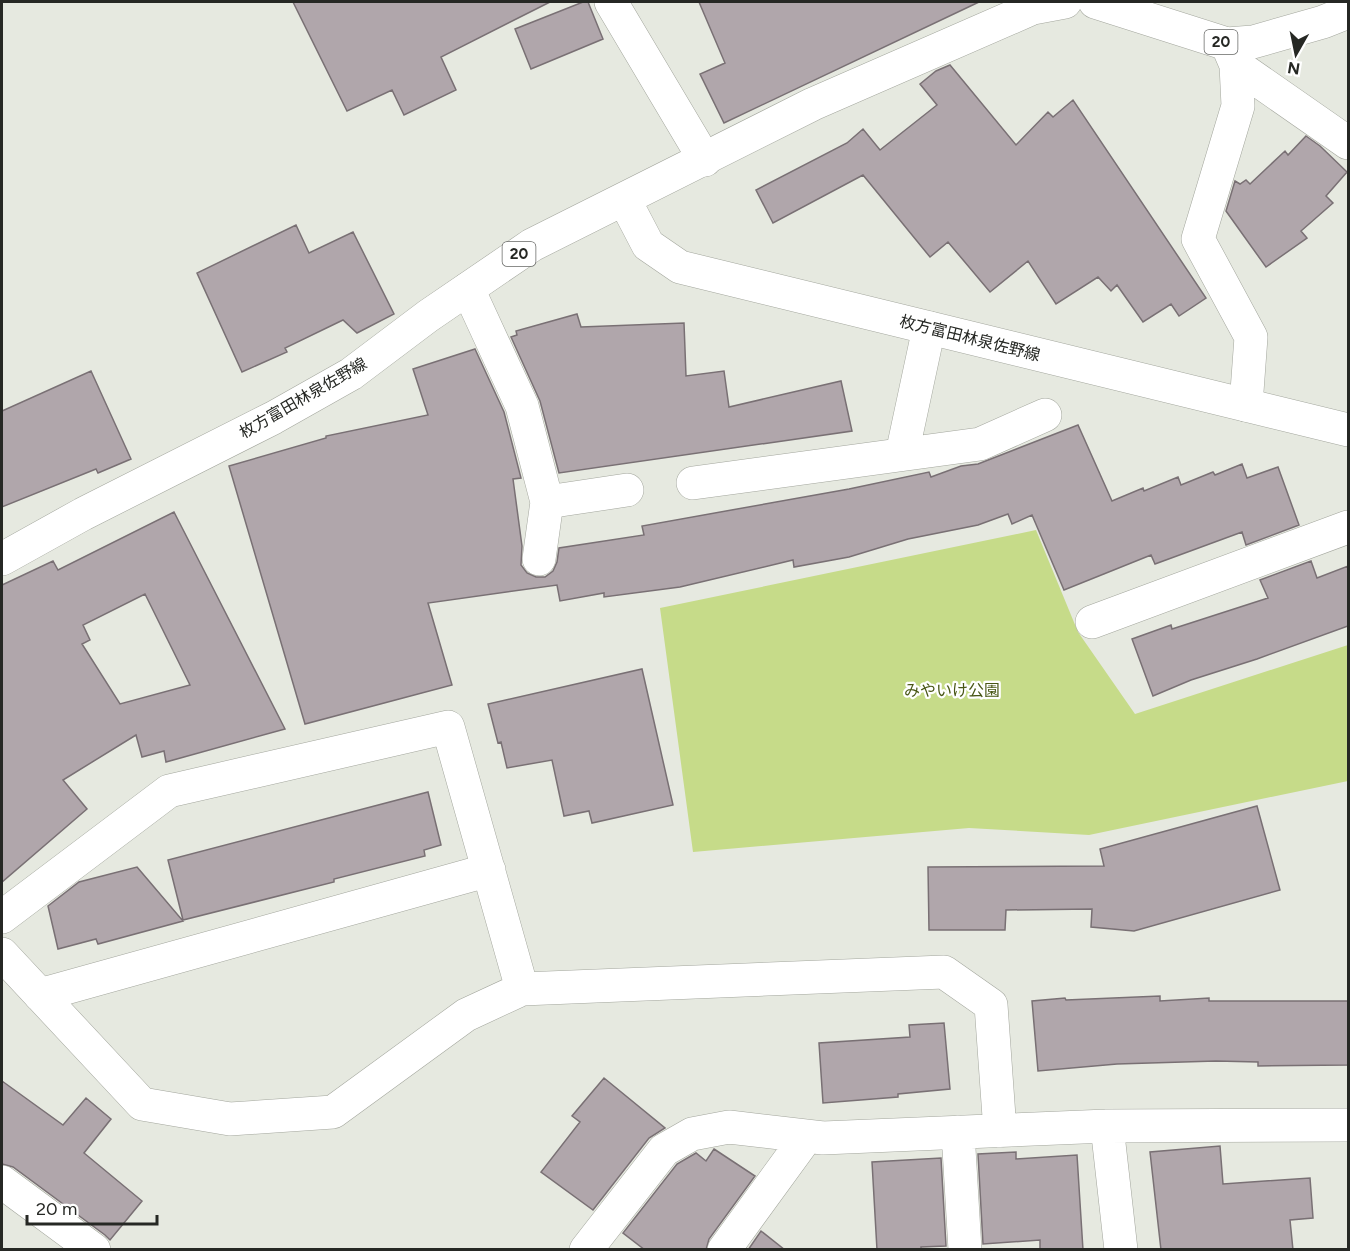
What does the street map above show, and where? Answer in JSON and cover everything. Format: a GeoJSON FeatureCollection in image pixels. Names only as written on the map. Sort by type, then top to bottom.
{"type":"FeatureCollection","features":[{"type":"Feature","properties":{"kind":"street"},"geometry":{"type":"LineString","coordinates":[[611,2],[705,160]]}},
{"type":"Feature","properties":{"kind":"street","name":"枚方富田林泉佐野線"},"geometry":{"type":"LineString","coordinates":[[2,559],[82,514],[273,418],[351,374],[531,245],[824,99],[1033,8],[1065,2]]}},
{"type":"Feature","properties":{"kind":"street","name":"20"},"geometry":{"type":"LineString","coordinates":[[1095,2],[1232,54],[1253,42],[1323,22],[1348,12]]}},
{"type":"Feature","properties":{"kind":"street"},"geometry":{"type":"LineString","coordinates":[[1232,54],[1348,143]]}},
{"type":"Feature","properties":{"kind":"street"},"geometry":{"type":"LineString","coordinates":[[1232,54],[1238,106],[1198,239],[1251,337],[1246,405]]}},
{"type":"Feature","properties":{"kind":"street","name":"枚方富田林泉佐野線"},"geometry":{"type":"LineString","coordinates":[[624,199],[648,245],[680,267],[1348,430]]}},
{"type":"Feature","properties":{"kind":"street"},"geometry":{"type":"LineString","coordinates":[[468,289],[522,406],[547,502],[539,559]]}},
{"type":"Feature","properties":{"kind":"street"},"geometry":{"type":"LineString","coordinates":[[902,454],[929,328]]}},
{"type":"Feature","properties":{"kind":"street"},"geometry":{"type":"LineString","coordinates":[[693,483],[980,444],[1045,415]]}},
{"type":"Feature","properties":{"kind":"street"},"geometry":{"type":"LineString","coordinates":[[547,502],[627,490]]}},
{"type":"Feature","properties":{"kind":"street"},"geometry":{"type":"LineString","coordinates":[[1092,622],[1348,527]]}},
{"type":"Feature","properties":{"kind":"street"},"geometry":{"type":"LineString","coordinates":[[2,917],[169,791],[448,727],[522,989]]}},
{"type":"Feature","properties":{"kind":"street"},"geometry":{"type":"LineString","coordinates":[[40,995],[489,870]]}},
{"type":"Feature","properties":{"kind":"street"},"geometry":{"type":"LineString","coordinates":[[2,954],[141,1104],[230,1119],[333,1112],[466,1015],[522,989],[944,972],[991,1005],[1000,1131]]}},
{"type":"Feature","properties":{"kind":"street"},"geometry":{"type":"LineString","coordinates":[[1107,1126],[1121,1250]]}},
{"type":"Feature","properties":{"kind":"street"},"geometry":{"type":"LineString","coordinates":[[585,1250],[664,1150],[692,1134],[729,1127],[823,1138],[1107,1126],[1348,1131]]}},
{"type":"Feature","properties":{"kind":"street"},"geometry":{"type":"LineString","coordinates":[[958,1132],[965,1250]]}},
{"type":"Feature","properties":{"kind":"street"},"geometry":{"type":"LineString","coordinates":[[724,1250],[807,1136]]}},
{"type":"Feature","properties":{"kind":"street"},"geometry":{"type":"LineString","coordinates":[[2,1182],[94,1250]]}},
{"type":"Feature","properties":{"kind":"green space","name":"みやいけ公園"},"geometry":{"type":"Polygon","coordinates":[[[1036,530],[1078,632],[1135,714],[1348,645],[1348,781],[1089,835],[969,828],[693,852],[660,608],[1036,530]]]}},
{"type":"Feature","properties":{"kind":"building"},"geometry":{"type":"Polygon","coordinates":[[[293,2],[550,2],[441,57],[456,90],[404,115],[392,90],[347,111],[293,2]]]}},
{"type":"Feature","properties":{"kind":"building"},"geometry":{"type":"Polygon","coordinates":[[[588,2],[603,39],[531,69],[515,29],[588,2]]]}},
{"type":"Feature","properties":{"kind":"building"},"geometry":{"type":"Polygon","coordinates":[[[699,2],[979,2],[724,123],[700,74],[725,63],[699,2]]]}},
{"type":"Feature","properties":{"kind":"building"},"geometry":{"type":"Polygon","coordinates":[[[950,65],[1016,145],[1048,112],[1053,117],[1073,100],[1206,298],[1179,316],[1171,304],[1143,322],[1117,285],[1111,291],[1098,277],[1056,304],[1028,261],[990,292],[948,242],[930,257],[863,175],[773,223],[756,190],[847,143],[863,129],[880,150],[937,105],[920,84],[936,71],[950,65]]]}},
{"type":"Feature","properties":{"kind":"building"},"geometry":{"type":"Polygon","coordinates":[[[1306,136],[1347,172],[1326,196],[1333,203],[1301,231],[1307,238],[1266,267],[1226,211],[1235,181],[1240,184],[1246,180],[1250,184],[1285,151],[1288,155],[1306,136]]]}},
{"type":"Feature","properties":{"kind":"building"},"geometry":{"type":"Polygon","coordinates":[[[296,225],[309,253],[353,232],[394,314],[357,333],[343,320],[285,348],[287,352],[242,372],[197,273],[296,225]]]}},
{"type":"Feature","properties":{"kind":"building"},"geometry":{"type":"Polygon","coordinates":[[[577,314],[581,327],[684,323],[686,376],[724,371],[729,407],[841,381],[852,431],[559,473],[540,401],[511,337],[517,335],[516,331],[577,314]]]}},
{"type":"Feature","properties":{"kind":"building"},"geometry":{"type":"Polygon","coordinates":[[[475,349],[504,412],[521,478],[513,479],[522,546],[521,565],[527,573],[536,577],[545,577],[553,571],[559,548],[644,535],[642,526],[849,489],[929,472],[931,477],[961,466],[978,464],[1078,425],[1112,501],[1178,477],[1181,485],[1213,472],[1215,475],[1242,464],[1247,478],[1278,467],[1299,525],[1246,545],[1242,532],[1155,564],[1151,555],[1064,590],[1032,515],[1012,524],[1008,514],[978,525],[908,539],[849,557],[794,567],[793,560],[680,587],[604,597],[604,593],[560,601],[557,585],[428,603],[452,685],[305,724],[229,466],[326,438],[326,436],[428,415],[413,369],[475,349]]]}},
{"type":"Feature","properties":{"kind":"building"},"geometry":{"type":"Polygon","coordinates":[[[91,371],[131,459],[98,473],[96,469],[2,507],[2,411],[91,371]]]}},
{"type":"Feature","properties":{"kind":"building"},"geometry":{"type":"Polygon","coordinates":[[[174,512],[285,729],[166,762],[164,751],[142,757],[136,735],[63,780],[87,809],[2,882],[2,585],[53,561],[58,570],[174,512]],[[145,594],[83,625],[90,640],[82,644],[120,704],[190,685],[145,594]]]}},
{"type":"Feature","properties":{"kind":"building"},"geometry":{"type":"Polygon","coordinates":[[[1311,561],[1317,578],[1348,566],[1348,626],[1191,680],[1153,696],[1132,639],[1171,625],[1172,629],[1268,598],[1260,580],[1311,561]]]}},
{"type":"Feature","properties":{"kind":"building"},"geometry":{"type":"Polygon","coordinates":[[[642,669],[673,805],[592,823],[589,811],[564,816],[552,760],[507,768],[488,704],[642,669]]]}},
{"type":"Feature","properties":{"kind":"building"},"geometry":{"type":"Polygon","coordinates":[[[428,792],[441,845],[424,850],[425,856],[334,879],[334,882],[183,920],[168,860],[428,792]]]}},
{"type":"Feature","properties":{"kind":"building"},"geometry":{"type":"Polygon","coordinates":[[[1257,806],[1280,890],[1134,931],[1091,927],[1092,909],[1006,910],[1005,930],[929,930],[928,867],[1104,866],[1100,849],[1257,806]]]}},
{"type":"Feature","properties":{"kind":"building"},"geometry":{"type":"Polygon","coordinates":[[[137,867],[183,921],[98,944],[96,939],[58,949],[48,906],[79,882],[137,867]]]}},
{"type":"Feature","properties":{"kind":"building"},"geometry":{"type":"Polygon","coordinates":[[[1160,996],[1160,1001],[1209,998],[1209,1001],[1348,1001],[1348,1065],[1258,1066],[1258,1062],[1216,1061],[1117,1064],[1038,1071],[1032,1001],[1160,996]]]}},
{"type":"Feature","properties":{"kind":"building"},"geometry":{"type":"Polygon","coordinates":[[[944,1023],[950,1089],[898,1094],[898,1097],[823,1103],[819,1043],[910,1037],[909,1025],[944,1023]]]}},
{"type":"Feature","properties":{"kind":"building"},"geometry":{"type":"Polygon","coordinates":[[[604,1078],[665,1128],[649,1138],[593,1210],[541,1172],[580,1122],[572,1116],[604,1078]]]}},
{"type":"Feature","properties":{"kind":"building"},"geometry":{"type":"Polygon","coordinates":[[[2,1081],[63,1125],[86,1098],[111,1119],[84,1153],[142,1201],[110,1240],[13,1167],[2,1164],[2,1081]]]}},
{"type":"Feature","properties":{"kind":"building"},"geometry":{"type":"Polygon","coordinates":[[[1220,1146],[1223,1184],[1310,1178],[1313,1218],[1290,1220],[1293,1250],[1161,1250],[1150,1152],[1220,1146]]]}},
{"type":"Feature","properties":{"kind":"building"},"geometry":{"type":"Polygon","coordinates":[[[714,1149],[755,1176],[709,1239],[706,1250],[645,1250],[623,1233],[677,1164],[696,1153],[706,1161],[714,1149]]]}},
{"type":"Feature","properties":{"kind":"building"},"geometry":{"type":"Polygon","coordinates":[[[1016,1152],[1016,1159],[1077,1155],[1083,1250],[1040,1250],[1040,1240],[983,1244],[978,1154],[1016,1152]]]}},
{"type":"Feature","properties":{"kind":"building"},"geometry":{"type":"Polygon","coordinates":[[[941,1158],[946,1246],[921,1247],[921,1250],[877,1250],[872,1162],[941,1158]]]}},
{"type":"Feature","properties":{"kind":"building"},"geometry":{"type":"Polygon","coordinates":[[[761,1231],[785,1250],[748,1250],[761,1231]]]}}]}
